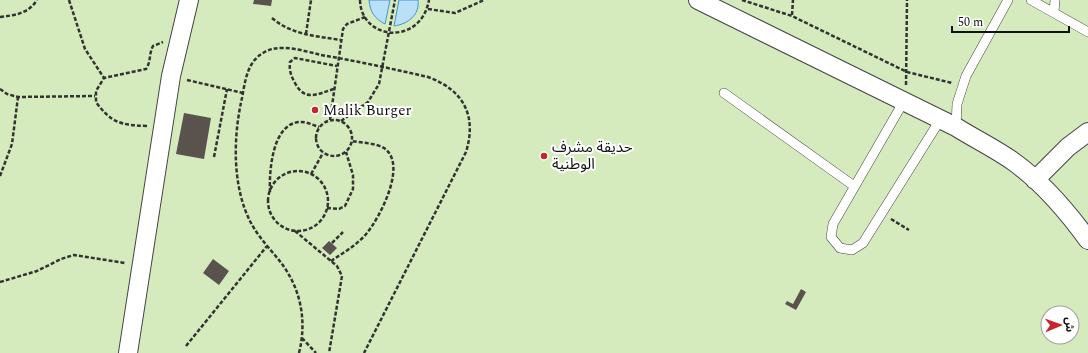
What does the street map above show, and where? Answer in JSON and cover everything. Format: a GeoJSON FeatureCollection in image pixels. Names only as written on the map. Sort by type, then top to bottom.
{"type":"FeatureCollection","features":[{"type":"Feature","properties":{"kind":"street"},"geometry":{"type":"LineString","coordinates":[[128,353],[162,126],[171,76],[189,0]]}},
{"type":"Feature","properties":{"kind":"street"},"geometry":{"type":"LineString","coordinates":[[698,0],[904,101],[948,124],[1014,162],[1035,180],[1061,206],[1088,240]]}},
{"type":"Feature","properties":{"kind":"street"},"geometry":{"type":"LineString","coordinates":[[1035,180],[1068,147],[1088,132]]}},
{"type":"Feature","properties":{"kind":"lane"},"geometry":{"type":"LineString","coordinates":[[904,101],[833,224],[831,237],[834,243],[846,250],[859,248],[948,124],[957,104],[962,86],[1008,0]]}},
{"type":"Feature","properties":{"kind":"lane"},"geometry":{"type":"LineString","coordinates":[[1031,0],[1088,32]]}},
{"type":"Feature","properties":{"kind":"lane"},"geometry":{"type":"LineString","coordinates":[[1054,0],[1054,12]]}},
{"type":"Feature","properties":{"kind":"lane"},"geometry":{"type":"LineString","coordinates":[[724,93],[854,186]]}},
{"type":"Feature","properties":{"kind":"path"},"geometry":{"type":"LineString","coordinates":[[0,17],[21,14],[32,7],[38,0]]}},
{"type":"Feature","properties":{"kind":"path"},"geometry":{"type":"LineString","coordinates":[[69,0],[84,49],[104,78]]}},
{"type":"Feature","properties":{"kind":"path"},"geometry":{"type":"LineString","coordinates":[[306,34],[311,0]]}},
{"type":"Feature","properties":{"kind":"path"},"geometry":{"type":"LineString","coordinates":[[360,0],[365,17],[371,24],[388,32],[398,33],[408,31],[423,18],[428,9],[429,0]]}},
{"type":"Feature","properties":{"kind":"path"},"geometry":{"type":"LineString","coordinates":[[341,121],[362,108],[372,97],[379,84],[395,0]]}},
{"type":"Feature","properties":{"kind":"path"},"geometry":{"type":"LineString","coordinates":[[428,9],[455,14],[484,0]]}},
{"type":"Feature","properties":{"kind":"path"},"geometry":{"type":"LineString","coordinates":[[742,0],[792,16],[907,72],[962,86]]}},
{"type":"Feature","properties":{"kind":"path"},"geometry":{"type":"LineString","coordinates":[[792,16],[793,0]]}},
{"type":"Feature","properties":{"kind":"path"},"geometry":{"type":"LineString","coordinates":[[904,101],[907,72],[907,0]]}},
{"type":"Feature","properties":{"kind":"path"},"geometry":{"type":"LineString","coordinates":[[330,120],[338,58],[345,26],[365,17]]}},
{"type":"Feature","properties":{"kind":"path"},"geometry":{"type":"LineString","coordinates":[[272,18],[288,29],[306,34],[341,40]]}},
{"type":"Feature","properties":{"kind":"path"},"geometry":{"type":"LineString","coordinates":[[162,126],[125,125],[115,122],[99,106],[95,96],[99,84],[104,78],[146,68],[149,63],[151,49],[156,44],[163,42],[178,44]]}},
{"type":"Feature","properties":{"kind":"path"},"geometry":{"type":"LineString","coordinates":[[299,353],[303,322],[297,292],[291,278],[251,224],[243,203],[238,182],[238,131],[243,93],[248,72],[253,62],[262,53],[272,49],[284,48],[428,77],[441,82],[452,89],[462,100],[468,112],[470,139],[466,152],[364,353]]}},
{"type":"Feature","properties":{"kind":"path"},"geometry":{"type":"LineString","coordinates":[[334,90],[309,95],[301,92],[291,75],[290,62],[295,58],[337,66]]}},
{"type":"Feature","properties":{"kind":"path"},"geometry":{"type":"LineString","coordinates":[[171,76],[243,93]]}},
{"type":"Feature","properties":{"kind":"path"},"geometry":{"type":"LineString","coordinates":[[0,89],[7,94],[18,98],[95,96]]}},
{"type":"Feature","properties":{"kind":"path"},"geometry":{"type":"LineString","coordinates":[[214,158],[227,89]]}},
{"type":"Feature","properties":{"kind":"path"},"geometry":{"type":"LineString","coordinates":[[0,174],[12,144],[18,98]]}},
{"type":"Feature","properties":{"kind":"path"},"geometry":{"type":"LineString","coordinates":[[330,120],[341,121],[350,129],[352,141],[346,152],[335,156],[323,153],[316,144],[315,138],[319,127],[323,122],[330,120]]}},
{"type":"Feature","properties":{"kind":"path"},"geometry":{"type":"LineString","coordinates":[[270,192],[273,184],[286,173],[303,171],[311,174],[319,180],[325,188],[328,198],[327,208],[318,223],[303,230],[286,228],[273,217],[269,205],[270,167],[276,142],[286,128],[291,124],[301,122],[319,127]]}},
{"type":"Feature","properties":{"kind":"path"},"geometry":{"type":"LineString","coordinates":[[331,261],[356,244],[375,222],[388,197],[394,169],[392,157],[384,148],[352,141]]}},
{"type":"Feature","properties":{"kind":"path"},"geometry":{"type":"LineString","coordinates":[[327,208],[339,209],[345,206],[353,189],[353,175],[346,152]]}},
{"type":"Feature","properties":{"kind":"path"},"geometry":{"type":"LineString","coordinates":[[311,174],[323,153]]}},
{"type":"Feature","properties":{"kind":"path"},"geometry":{"type":"LineString","coordinates":[[882,214],[909,230]]}},
{"type":"Feature","properties":{"kind":"path"},"geometry":{"type":"LineString","coordinates":[[294,230],[331,261],[340,271],[342,282],[329,353]]}},
{"type":"Feature","properties":{"kind":"path"},"geometry":{"type":"LineString","coordinates":[[332,243],[344,232]]}},
{"type":"Feature","properties":{"kind":"path"},"geometry":{"type":"LineString","coordinates":[[186,346],[267,246]]}},
{"type":"Feature","properties":{"kind":"path"},"geometry":{"type":"LineString","coordinates":[[321,254],[325,250]]}},
{"type":"Feature","properties":{"kind":"path"},"geometry":{"type":"LineString","coordinates":[[0,282],[33,273],[61,259],[74,255],[140,266]]}},
{"type":"Feature","properties":{"kind":"path"},"geometry":{"type":"LineString","coordinates":[[302,338],[316,353]]}},
{"type":"Feature","properties":{"kind":"green space","name":"حديقة مشرف الوطنية"},"geometry":{"type":"Polygon","coordinates":[[[0,0],[1088,0],[1088,353],[0,353],[0,0]]]}},
{"type":"Feature","properties":{"kind":"water"},"geometry":{"type":"Polygon","coordinates":[[[369,0],[390,0],[385,24],[378,20],[374,15],[369,0]]]}},
{"type":"Feature","properties":{"kind":"water"},"geometry":{"type":"Polygon","coordinates":[[[399,0],[418,0],[418,5],[412,18],[404,23],[394,26],[399,0]]]}},
{"type":"Feature","properties":{"kind":"building"},"geometry":{"type":"Polygon","coordinates":[[[254,0],[272,0],[271,6],[253,4],[254,0]]]}},
{"type":"Feature","properties":{"kind":"building"},"geometry":{"type":"Polygon","coordinates":[[[184,113],[211,118],[204,159],[176,154],[184,113]]]}},
{"type":"Feature","properties":{"kind":"building"},"geometry":{"type":"Polygon","coordinates":[[[329,241],[337,248],[330,255],[322,248],[329,241]]]}},
{"type":"Feature","properties":{"kind":"building"},"geometry":{"type":"Polygon","coordinates":[[[213,259],[229,271],[219,285],[203,273],[213,259]]]}},
{"type":"Feature","properties":{"kind":"building"},"geometry":{"type":"Polygon","coordinates":[[[801,289],[806,292],[796,310],[785,304],[787,301],[793,304],[801,289]]]}},
{"type":"Feature","properties":{"kind":"place","name":"Malik Burger"},"geometry":{"type":"Point","coordinates":[315,110]}},
{"type":"Feature","properties":{"kind":"place","name":"حديقة مشرف الوطنية"},"geometry":{"type":"Point","coordinates":[544,156]}}]}
